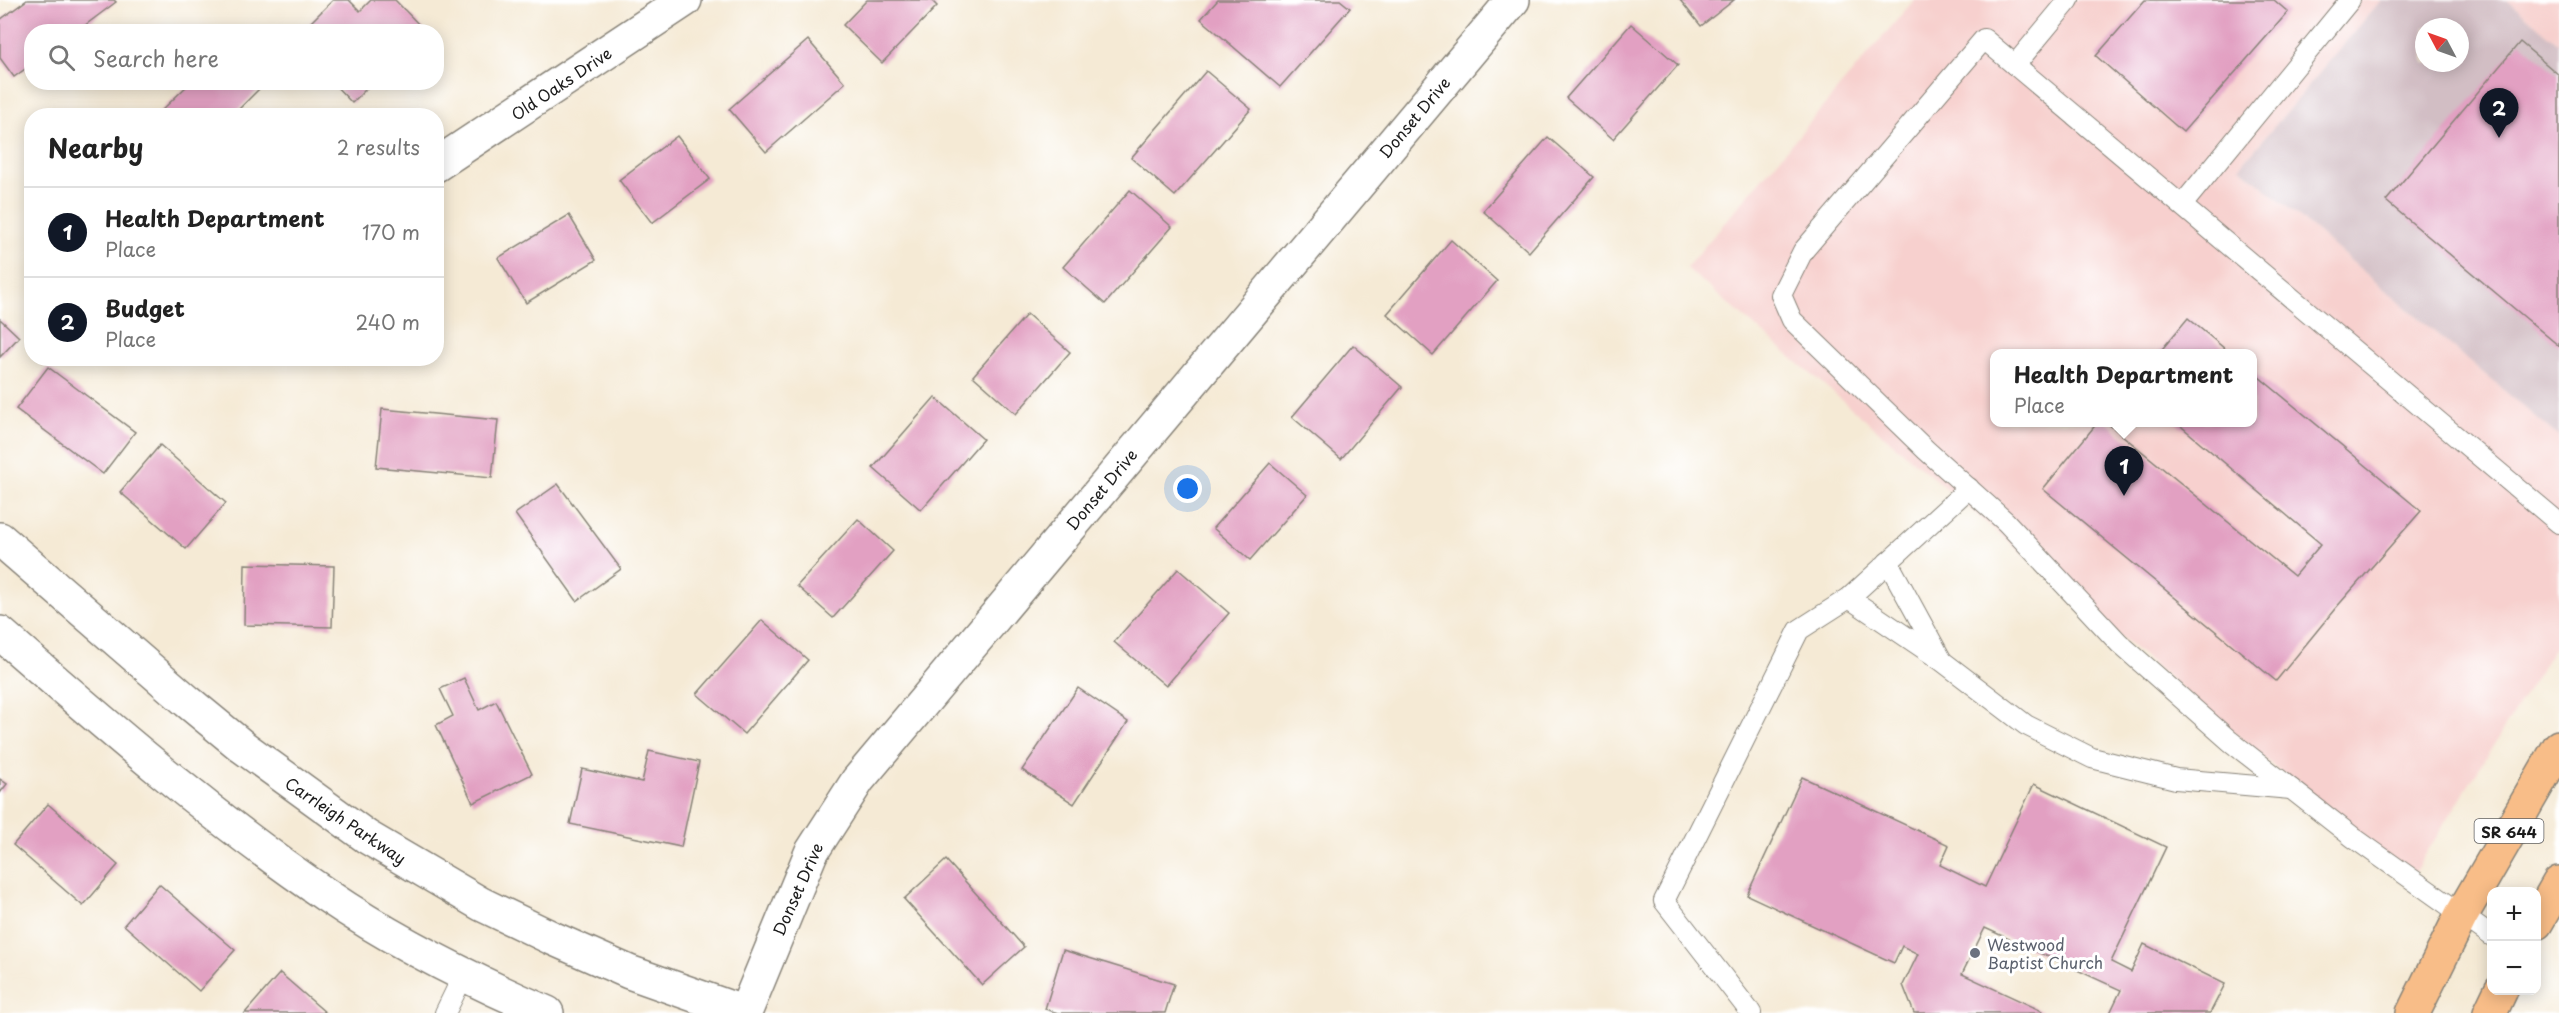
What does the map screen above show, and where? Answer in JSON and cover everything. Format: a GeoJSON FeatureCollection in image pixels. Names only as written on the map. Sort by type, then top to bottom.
{"type":"FeatureCollection","features":[{"type":"Feature","properties":{"kind":"main road","name":"SR 644"},"geometry":{"type":"LineString","coordinates":[[2413,1013],[2461,916],[2559,747]]}},
{"type":"Feature","properties":{"kind":"main road"},"geometry":{"type":"LineString","coordinates":[[2541,914],[2559,883]]}},
{"type":"Feature","properties":{"kind":"main road"},"geometry":{"type":"LineString","coordinates":[[2490,1013],[2499,995]]}},
{"type":"Feature","properties":{"kind":"street","name":"Old Oaks Drive"},"geometry":{"type":"LineString","coordinates":[[444,160],[685,0]]}},
{"type":"Feature","properties":{"kind":"street","name":"Donset Drive"},"geometry":{"type":"LineString","coordinates":[[745,1013],[811,853],[858,780],[1513,0]]}},
{"type":"Feature","properties":{"kind":"street","name":"Carrleigh Parkway"},"geometry":{"type":"LineString","coordinates":[[0,539],[186,702],[243,747],[367,837],[481,904],[552,938],[629,972],[745,1013]]}},
{"type":"Feature","properties":{"kind":"street"},"geometry":{"type":"LineString","coordinates":[[0,633],[141,756],[256,846],[328,896],[464,974],[547,1013]]}},
{"type":"Feature","properties":{"kind":"lane"},"geometry":{"type":"LineString","coordinates":[[2015,64],[2068,0]]}},
{"type":"Feature","properties":{"kind":"lane"},"geometry":{"type":"LineString","coordinates":[[2182,205],[2350,0]]}},
{"type":"Feature","properties":{"kind":"lane"},"geometry":{"type":"LineString","coordinates":[[2487,933],[2461,916],[2230,741],[2120,643],[2006,522],[1792,320],[1781,295],[1803,251],[1984,39],[2559,523]]}},
{"type":"Feature","properties":{"kind":"lane"},"geometry":{"type":"LineString","coordinates":[[1751,1013],[1664,901],[1800,630],[1849,598],[1969,488]]}},
{"type":"Feature","properties":{"kind":"lane"},"geometry":{"type":"LineString","coordinates":[[1888,562],[1942,662]]}},
{"type":"Feature","properties":{"kind":"lane"},"geometry":{"type":"LineString","coordinates":[[1849,598],[1942,662],[2026,725],[2092,758],[2176,779],[2291,789]]}},
{"type":"Feature","properties":{"kind":"lane"},"geometry":{"type":"LineString","coordinates":[[445,1013],[464,974]]}},
{"type":"Feature","properties":{"kind":"shaded area"},"geometry":{"type":"Polygon","coordinates":[[[1914,0],[2381,0],[2240,167],[2559,437],[2559,640],[2409,881],[1686,268],[1914,0]]]}},
{"type":"Feature","properties":{"kind":"shaded area"},"geometry":{"type":"Polygon","coordinates":[[[2381,0],[2507,0],[2559,44],[2559,437],[2240,167],[2381,0]]]}},
{"type":"Feature","properties":{"kind":"shaded area"},"geometry":{"type":"Polygon","coordinates":[[[2507,0],[2559,0],[2559,44],[2507,0]]]}},
{"type":"Feature","properties":{"kind":"building"},"geometry":{"type":"Polygon","coordinates":[[[27,0],[114,0],[116,2],[87,24],[24,24],[24,70],[14,77],[0,58],[0,20],[27,0]]]}},
{"type":"Feature","properties":{"kind":"building"},"geometry":{"type":"Polygon","coordinates":[[[333,0],[349,0],[360,11],[371,0],[395,0],[418,24],[309,24],[333,0]]]}},
{"type":"Feature","properties":{"kind":"building"},"geometry":{"type":"Polygon","coordinates":[[[867,0],[931,0],[937,6],[882,63],[843,25],[867,0]]]}},
{"type":"Feature","properties":{"kind":"building"},"geometry":{"type":"Polygon","coordinates":[[[1218,0],[1340,0],[1350,8],[1280,87],[1201,19],[1218,0]]]}},
{"type":"Feature","properties":{"kind":"building"},"geometry":{"type":"Polygon","coordinates":[[[1680,0],[1734,0],[1701,26],[1680,0]]]}},
{"type":"Feature","properties":{"kind":"building"},"geometry":{"type":"Polygon","coordinates":[[[2145,0],[2274,0],[2288,12],[2183,132],[2096,56],[2145,0]]]}},
{"type":"Feature","properties":{"kind":"building"},"geometry":{"type":"Polygon","coordinates":[[[1631,24],[1678,65],[1613,139],[1566,98],[1631,24]]]}},
{"type":"Feature","properties":{"kind":"building"},"geometry":{"type":"Polygon","coordinates":[[[808,40],[845,83],[766,152],[729,109],[808,40]]]}},
{"type":"Feature","properties":{"kind":"building"},"geometry":{"type":"Polygon","coordinates":[[[2520,42],[2559,75],[2559,346],[2386,201],[2520,42]]]}},
{"type":"Feature","properties":{"kind":"building"},"geometry":{"type":"Polygon","coordinates":[[[1206,71],[1251,109],[1175,196],[1131,158],[1206,71]]]}},
{"type":"Feature","properties":{"kind":"building"},"geometry":{"type":"Polygon","coordinates":[[[183,90],[258,90],[240,108],[164,108],[183,90]]]}},
{"type":"Feature","properties":{"kind":"building"},"geometry":{"type":"Polygon","coordinates":[[[340,90],[365,90],[352,103],[340,90]]]}},
{"type":"Feature","properties":{"kind":"building"},"geometry":{"type":"Polygon","coordinates":[[[677,136],[710,179],[652,223],[619,180],[677,136]]]}},
{"type":"Feature","properties":{"kind":"building"},"geometry":{"type":"Polygon","coordinates":[[[1548,137],[1594,177],[1529,252],[1483,211],[1548,137]]]}},
{"type":"Feature","properties":{"kind":"building"},"geometry":{"type":"Polygon","coordinates":[[[1130,190],[1172,227],[1105,304],[1063,267],[1130,190]]]}},
{"type":"Feature","properties":{"kind":"building"},"geometry":{"type":"Polygon","coordinates":[[[569,215],[596,260],[526,303],[498,258],[569,215]]]}},
{"type":"Feature","properties":{"kind":"building"},"geometry":{"type":"Polygon","coordinates":[[[1451,240],[1497,281],[1433,355],[1387,314],[1451,240]]]}},
{"type":"Feature","properties":{"kind":"building"},"geometry":{"type":"Polygon","coordinates":[[[1027,314],[1070,352],[1016,414],[973,376],[1027,314]]]}},
{"type":"Feature","properties":{"kind":"building"},"geometry":{"type":"Polygon","coordinates":[[[2188,318],[2225,349],[2162,349],[2188,318]]]}},
{"type":"Feature","properties":{"kind":"building"},"geometry":{"type":"Polygon","coordinates":[[[0,319],[19,337],[0,357],[0,319]]]}},
{"type":"Feature","properties":{"kind":"building"},"geometry":{"type":"Polygon","coordinates":[[[1353,345],[1402,387],[1341,459],[1292,417],[1353,345]]]}},
{"type":"Feature","properties":{"kind":"building"},"geometry":{"type":"Polygon","coordinates":[[[48,367],[135,432],[103,474],[16,409],[48,367]]]}},
{"type":"Feature","properties":{"kind":"building"},"geometry":{"type":"Polygon","coordinates":[[[2257,375],[2421,511],[2334,610],[2276,681],[2043,489],[2094,427],[2112,427],[2294,576],[2321,544],[2182,427],[2257,427],[2257,375]]]}},
{"type":"Feature","properties":{"kind":"building"},"geometry":{"type":"Polygon","coordinates":[[[935,397],[983,439],[921,510],[873,468],[935,397]]]}},
{"type":"Feature","properties":{"kind":"building"},"geometry":{"type":"Polygon","coordinates":[[[382,409],[498,420],[492,478],[376,467],[382,409]]]}},
{"type":"Feature","properties":{"kind":"building"},"geometry":{"type":"Polygon","coordinates":[[[160,445],[226,503],[186,549],[120,492],[160,445]]]}},
{"type":"Feature","properties":{"kind":"building"},"geometry":{"type":"Polygon","coordinates":[[[1270,463],[1307,495],[1250,560],[1213,528],[1270,463]]]}},
{"type":"Feature","properties":{"kind":"building"},"geometry":{"type":"Polygon","coordinates":[[[558,484],[621,569],[577,601],[515,514],[558,484]]]}},
{"type":"Feature","properties":{"kind":"building"},"geometry":{"type":"Polygon","coordinates":[[[858,519],[893,551],[833,618],[797,586],[858,519]]]}},
{"type":"Feature","properties":{"kind":"building"},"geometry":{"type":"Polygon","coordinates":[[[245,564],[334,566],[332,627],[244,625],[245,564]]]}},
{"type":"Feature","properties":{"kind":"building"},"geometry":{"type":"Polygon","coordinates":[[[1178,569],[1229,613],[1166,686],[1114,642],[1178,569]]]}},
{"type":"Feature","properties":{"kind":"building"},"geometry":{"type":"Polygon","coordinates":[[[762,620],[808,660],[744,734],[697,694],[762,620]]]}},
{"type":"Feature","properties":{"kind":"building"},"geometry":{"type":"Polygon","coordinates":[[[464,678],[479,710],[496,701],[532,774],[473,803],[436,725],[453,716],[440,689],[464,678]]]}},
{"type":"Feature","properties":{"kind":"building"},"geometry":{"type":"Polygon","coordinates":[[[1078,688],[1128,722],[1074,804],[1022,770],[1078,688]]]}},
{"type":"Feature","properties":{"kind":"building"},"geometry":{"type":"Polygon","coordinates":[[[649,751],[699,762],[681,847],[570,824],[582,769],[642,782],[649,751]]]}},
{"type":"Feature","properties":{"kind":"building"},"geometry":{"type":"Polygon","coordinates":[[[1802,777],[1949,845],[1940,865],[1985,887],[2034,784],[2166,847],[2111,962],[2131,972],[2144,944],[2225,984],[2210,1013],[2110,1013],[2121,990],[1985,928],[1962,974],[2042,1011],[2041,1013],[1914,1013],[1903,985],[1918,954],[1902,946],[1894,963],[1747,895],[1802,777]]]}},
{"type":"Feature","properties":{"kind":"building"},"geometry":{"type":"Polygon","coordinates":[[[0,779],[7,784],[0,793],[0,779]]]}},
{"type":"Feature","properties":{"kind":"building"},"geometry":{"type":"Polygon","coordinates":[[[48,804],[118,865],[83,906],[13,845],[48,804]]]}},
{"type":"Feature","properties":{"kind":"building"},"geometry":{"type":"Polygon","coordinates":[[[946,860],[1024,947],[982,985],[904,899],[946,860]]]}},
{"type":"Feature","properties":{"kind":"building"},"geometry":{"type":"Polygon","coordinates":[[[159,884],[235,950],[199,991],[124,925],[159,884]]]}},
{"type":"Feature","properties":{"kind":"building"},"geometry":{"type":"Polygon","coordinates":[[[1063,950],[1174,984],[1165,1013],[1058,1013],[1045,1009],[1063,950]]]}},
{"type":"Feature","properties":{"kind":"building"},"geometry":{"type":"Polygon","coordinates":[[[280,973],[326,1013],[245,1013],[280,973]]]}},
{"type":"Feature","properties":{"kind":"place","name":"Budget"},"geometry":{"type":"Point","coordinates":[2499,138]}},
{"type":"Feature","properties":{"kind":"place","name":"Health Department"},"geometry":{"type":"Point","coordinates":[2124,496]}},
{"type":"Feature","properties":{"kind":"place","name":"Westwood Baptist Church"},"geometry":{"type":"Point","coordinates":[1975,953]}}]}
